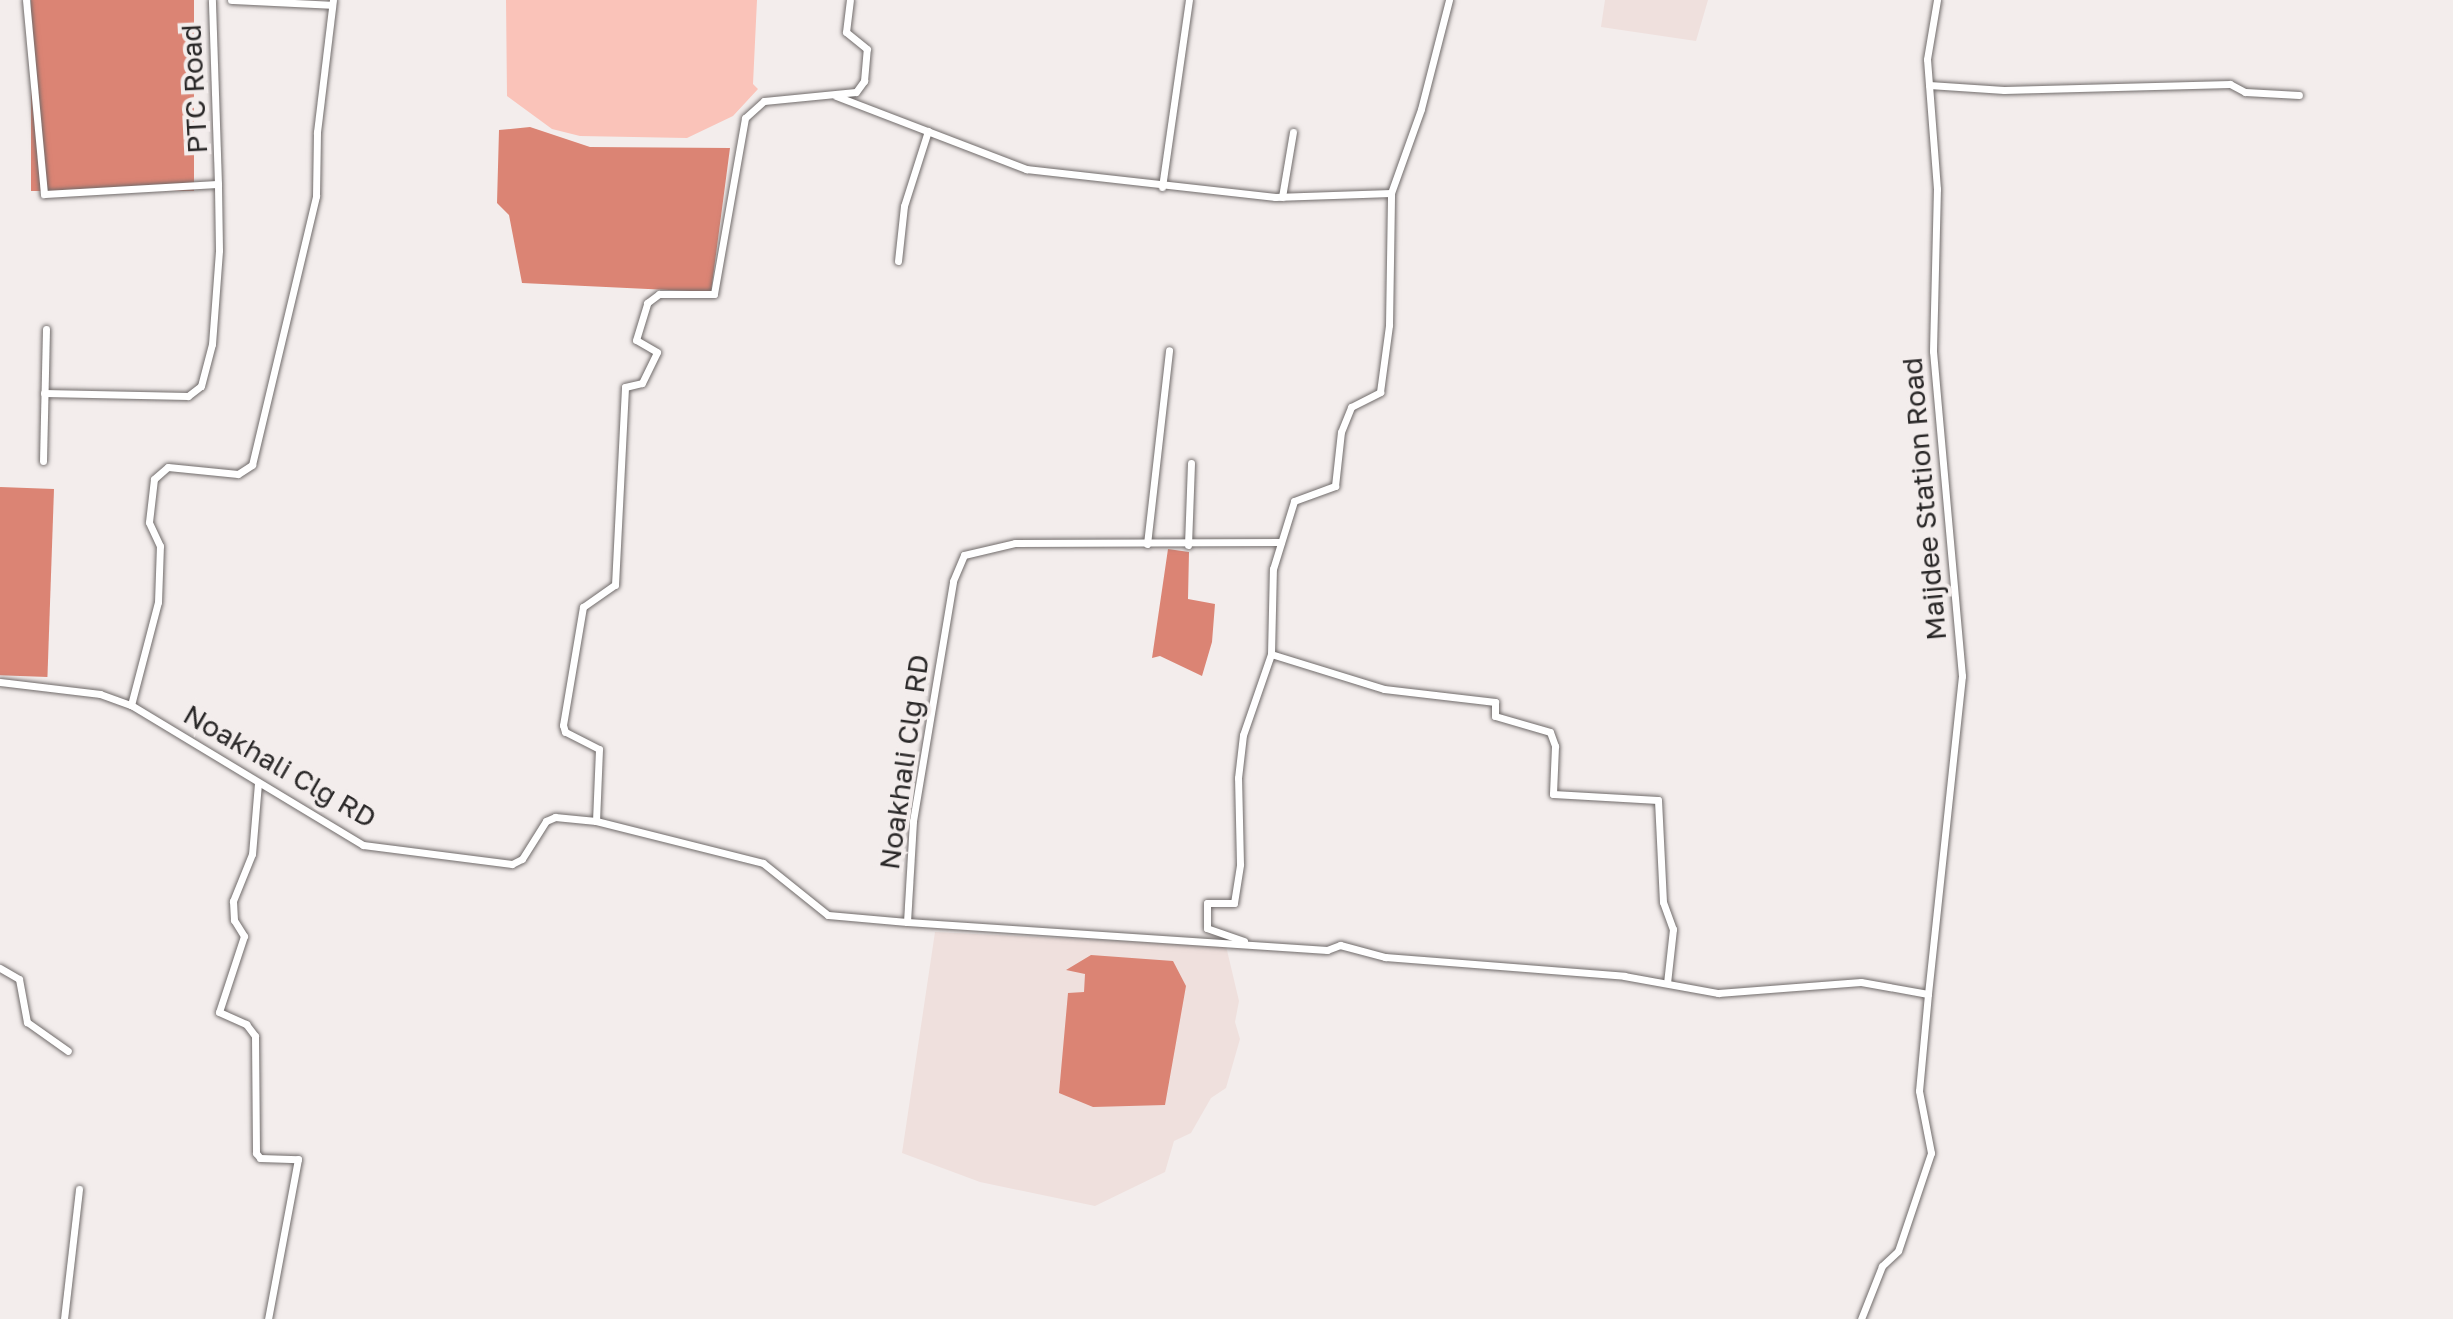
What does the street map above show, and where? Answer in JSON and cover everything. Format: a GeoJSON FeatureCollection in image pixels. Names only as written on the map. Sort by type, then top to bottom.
{"type":"FeatureCollection","features":[{"type":"Feature","properties":{"kind":"street","name":"PTC Road"},"geometry":{"type":"LineString","coordinates":[[26,0],[44,194],[218,184],[212,0]]}},
{"type":"Feature","properties":{"kind":"street"},"geometry":{"type":"LineString","coordinates":[[131,705],[158,602],[160,546],[149,522],[154,479],[168,467],[238,474],[252,465],[316,196],[317,132],[332,2],[231,0]]}},
{"type":"Feature","properties":{"kind":"street"},"geometry":{"type":"LineString","coordinates":[[596,821],[599,749],[565,732],[563,725],[583,607],[615,585],[625,387],[642,383],[657,352],[636,340],[647,303],[659,294],[714,294],[745,118],[764,101],[856,92],[864,81],[867,49],[846,32],[850,0]]}},
{"type":"Feature","properties":{"kind":"street"},"geometry":{"type":"LineString","coordinates":[[1162,187],[1189,0]]}},
{"type":"Feature","properties":{"kind":"street"},"geometry":{"type":"LineString","coordinates":[[1249,943],[1207,928],[1207,903],[1234,903],[1243,735],[1271,654],[1273,569],[1294,501],[1335,486],[1341,432],[1351,407],[1380,392],[1389,325],[1391,193],[1421,109],[1449,0]]}},
{"type":"Feature","properties":{"kind":"street","name":"Maijdee Station Road"},"geometry":{"type":"LineString","coordinates":[[1861,1319],[1882,1266],[1898,1251],[1931,1153],[1919,1091],[1962,676],[1933,351],[1937,189],[1927,59],[1937,0]]}},
{"type":"Feature","properties":{"kind":"street"},"geometry":{"type":"LineString","coordinates":[[1929,85],[2004,90],[2230,84],[2245,92],[2299,95]]}},
{"type":"Feature","properties":{"kind":"street"},"geometry":{"type":"LineString","coordinates":[[832,94],[1026,169],[1162,187],[1282,197],[1391,193]]}},
{"type":"Feature","properties":{"kind":"street"},"geometry":{"type":"LineString","coordinates":[[898,261],[904,206],[928,131]]}},
{"type":"Feature","properties":{"kind":"street"},"geometry":{"type":"LineString","coordinates":[[1282,197],[1293,132]]}},
{"type":"Feature","properties":{"kind":"street"},"geometry":{"type":"LineString","coordinates":[[44,393],[188,396],[201,386],[212,344],[219,250],[218,184]]}},
{"type":"Feature","properties":{"kind":"street"},"geometry":{"type":"LineString","coordinates":[[43,461],[46,329]]}},
{"type":"Feature","properties":{"kind":"street"},"geometry":{"type":"LineString","coordinates":[[1147,544],[1169,350]]}},
{"type":"Feature","properties":{"kind":"street"},"geometry":{"type":"LineString","coordinates":[[1188,545],[1191,463]]}},
{"type":"Feature","properties":{"kind":"street","name":"Noakhali Clg RD"},"geometry":{"type":"LineString","coordinates":[[0,682],[100,694],[131,705],[363,845],[512,864],[522,859],[546,821],[555,817],[596,821],[763,863],[776,869],[795,894],[828,915],[907,922],[913,821],[958,562],[964,555],[1015,543],[1188,545],[1281,542]]}},
{"type":"Feature","properties":{"kind":"street"},"geometry":{"type":"LineString","coordinates":[[1271,654],[1384,689],[1495,702],[1495,716],[1550,732],[1555,746],[1553,794],[1658,800],[1663,902],[1673,929],[1667,983]]}},
{"type":"Feature","properties":{"kind":"street"},"geometry":{"type":"LineString","coordinates":[[258,783],[252,854],[233,901],[242,946],[219,1012],[246,1024],[255,1036],[256,1153],[260,1158],[298,1159],[268,1319]]}},
{"type":"Feature","properties":{"kind":"street"},"geometry":{"type":"LineString","coordinates":[[907,922],[1327,950],[1340,945],[1385,957],[1667,983],[1735,993],[1886,983],[1928,994]]}},
{"type":"Feature","properties":{"kind":"street"},"geometry":{"type":"LineString","coordinates":[[0,968],[19,979],[27,1022],[68,1051]]}},
{"type":"Feature","properties":{"kind":"street"},"geometry":{"type":"LineString","coordinates":[[64,1319],[79,1189]]}},
{"type":"Feature","properties":{"kind":"shaded area"},"geometry":{"type":"Polygon","coordinates":[[[31,0],[194,0],[194,191],[31,191],[31,0]]]}},
{"type":"Feature","properties":{"kind":"shaded area"},"geometry":{"type":"Polygon","coordinates":[[[506,0],[757,0],[753,84],[758,89],[733,116],[687,138],[580,136],[552,129],[507,96],[506,0]]]}},
{"type":"Feature","properties":{"kind":"shaded area"},"geometry":{"type":"Polygon","coordinates":[[[1605,0],[1708,0],[1696,41],[1601,27],[1605,0]]]}},
{"type":"Feature","properties":{"kind":"shaded area"},"geometry":{"type":"Polygon","coordinates":[[[530,127],[590,147],[730,148],[711,292],[522,283],[509,215],[497,203],[499,130],[530,127]]]}},
{"type":"Feature","properties":{"kind":"shaded area"},"geometry":{"type":"Polygon","coordinates":[[[0,487],[54,489],[47,677],[0,675],[0,487]]]}},
{"type":"Feature","properties":{"kind":"shaded area"},"geometry":{"type":"Polygon","coordinates":[[[1168,549],[1189,552],[1188,599],[1215,604],[1212,642],[1202,676],[1160,656],[1152,658],[1168,549]]]}},
{"type":"Feature","properties":{"kind":"shaded area"},"geometry":{"type":"Polygon","coordinates":[[[935,932],[1226,946],[1239,1001],[1235,1022],[1240,1039],[1226,1088],[1211,1098],[1191,1133],[1174,1141],[1165,1172],[1095,1206],[980,1182],[902,1153],[935,932]]]}},
{"type":"Feature","properties":{"kind":"shaded area"},"geometry":{"type":"Polygon","coordinates":[[[1091,955],[1173,961],[1186,986],[1165,1105],[1093,1107],[1059,1093],[1068,993],[1084,992],[1085,974],[1066,970],[1091,955]]]}}]}
